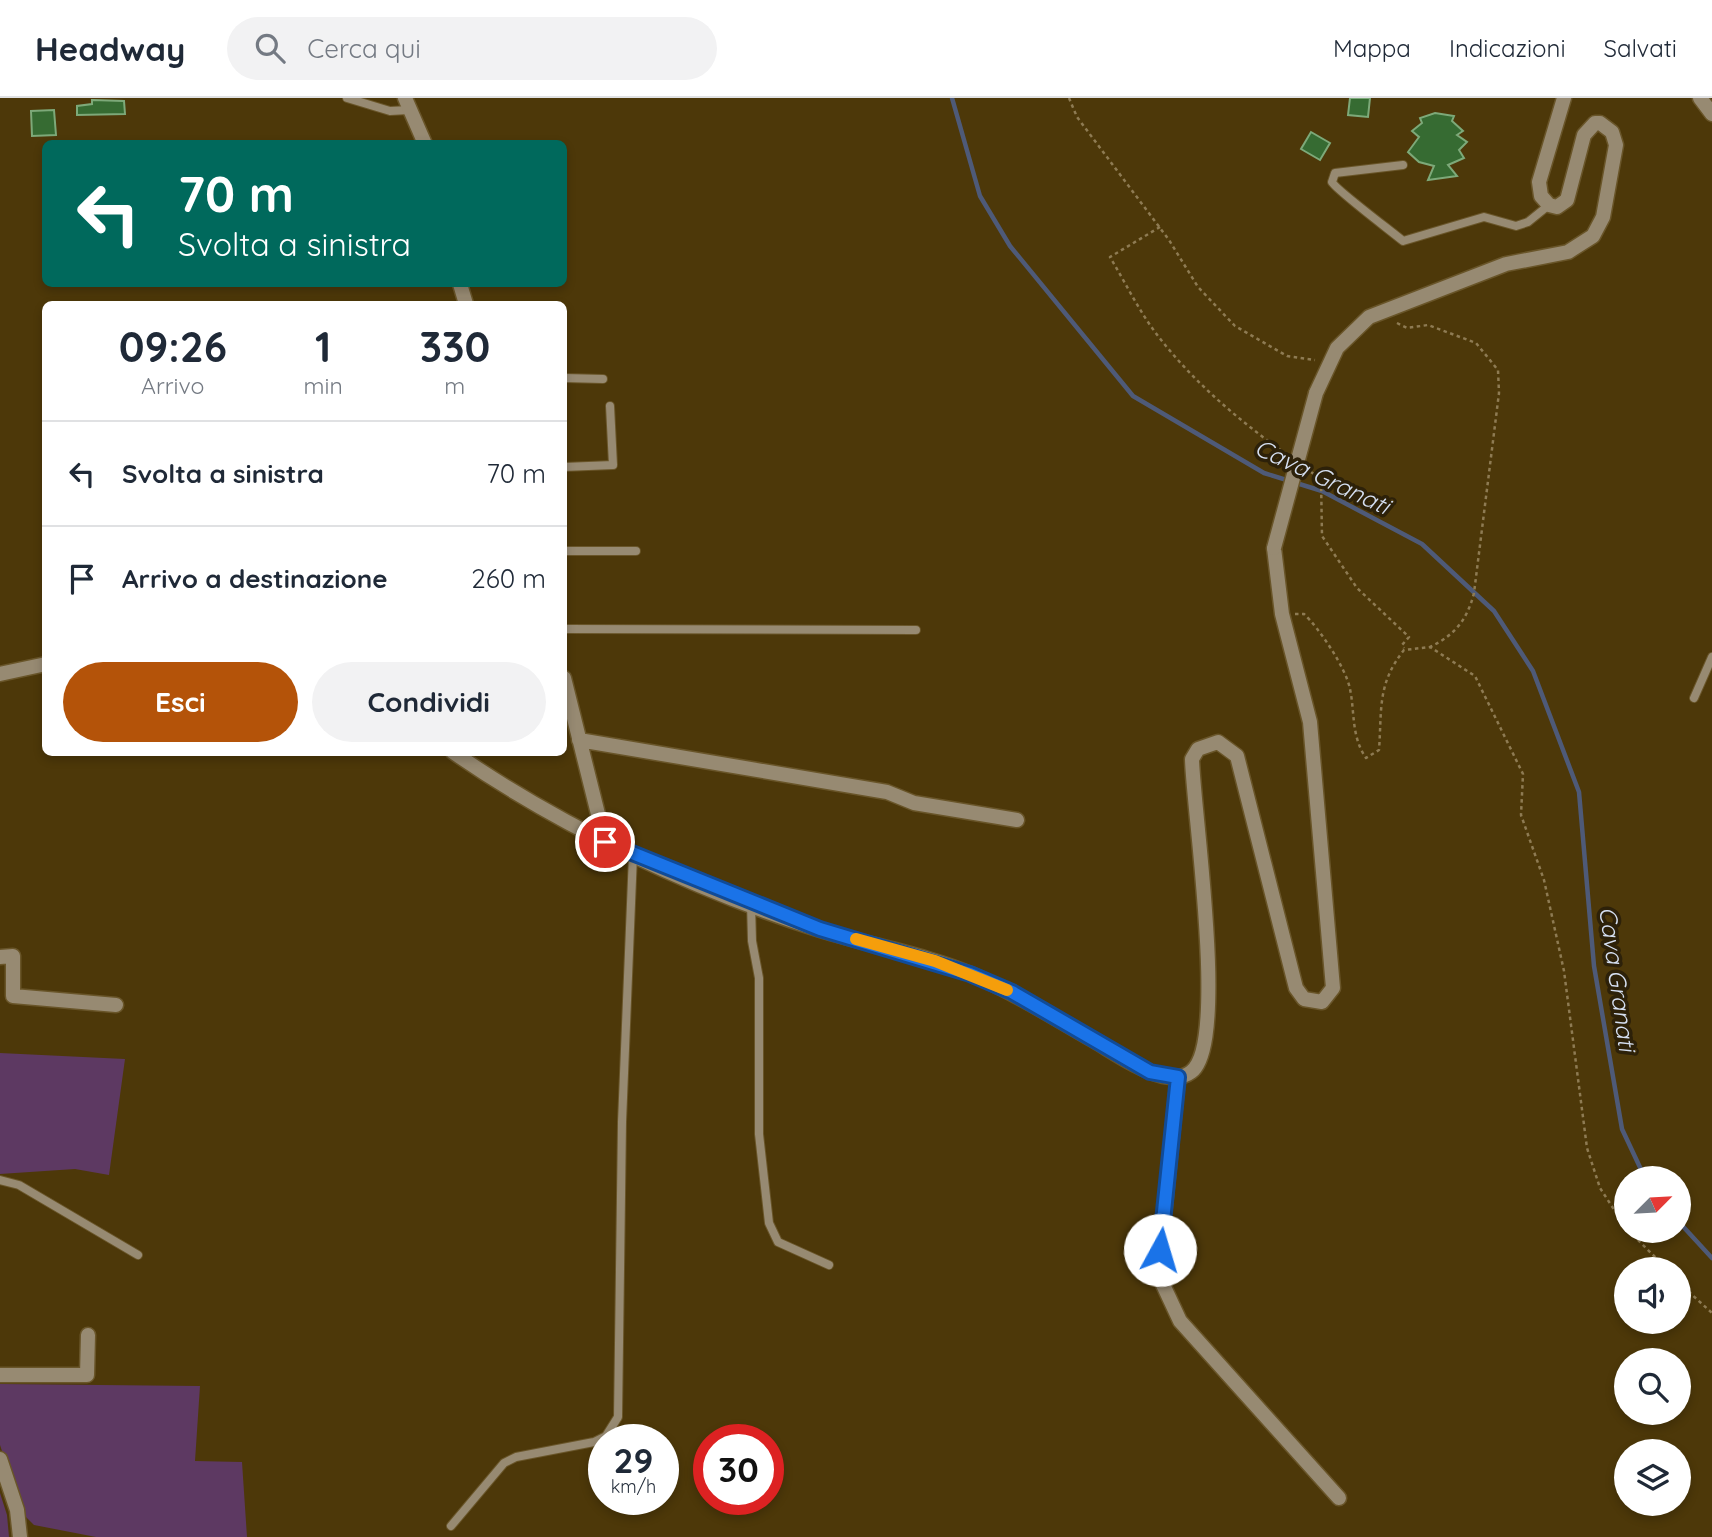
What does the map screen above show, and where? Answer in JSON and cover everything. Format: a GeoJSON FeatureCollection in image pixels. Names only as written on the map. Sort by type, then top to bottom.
{"type":"FeatureCollection","features":[{"type":"Feature","properties":{"kind":"street"},"geometry":{"type":"LineString","coordinates":[[459,756],[523,797],[633,855],[751,904],[820,929],[970,974],[1012,992],[1150,1072],[1178,1077],[1190,1073],[1203,1052],[1208,960],[1202,848],[1192,759],[1206,744],[1218,742],[1237,756],[1296,988],[1304,999],[1322,1002],[1333,988],[1310,722],[1282,614],[1274,548],[1316,393],[1328,363],[1346,337],[1369,317],[1386,310],[1506,264],[1558,254],[1582,245],[1593,236],[1603,217],[1616,154],[1615,139],[1606,126],[1600,123],[1589,127],[1584,135],[1567,200],[1557,207],[1549,205],[1541,196],[1539,182],[1564,98]]}},
{"type":"Feature","properties":{"kind":"street"},"geometry":{"type":"LineString","coordinates":[[1700,98],[1712,114]]}},
{"type":"Feature","properties":{"kind":"street"},"geometry":{"type":"LineString","coordinates":[[407,104],[423,140]]}},
{"type":"Feature","properties":{"kind":"street"},"geometry":{"type":"LineString","coordinates":[[0,674],[42,665]]}},
{"type":"Feature","properties":{"kind":"street"},"geometry":{"type":"LineString","coordinates":[[567,690],[605,842]]}},
{"type":"Feature","properties":{"kind":"street"},"geometry":{"type":"LineString","coordinates":[[579,740],[887,792],[914,803],[1017,820]]}},
{"type":"Feature","properties":{"kind":"street"},"geometry":{"type":"LineString","coordinates":[[0,957],[13,956],[13,996],[116,1005]]}},
{"type":"Feature","properties":{"kind":"street"},"geometry":{"type":"LineString","coordinates":[[1178,1077],[1157,1274],[1180,1321],[1339,1498]]}},
{"type":"Feature","properties":{"kind":"street"},"geometry":{"type":"LineString","coordinates":[[0,1375],[86,1375],[88,1335]]}},
{"type":"Feature","properties":{"kind":"street"},"geometry":{"type":"LineString","coordinates":[[0,1459],[17,1510],[20,1537]]}},
{"type":"Feature","properties":{"kind":"lane"},"geometry":{"type":"LineString","coordinates":[[347,98],[390,111],[407,104]]}},
{"type":"Feature","properties":{"kind":"lane"},"geometry":{"type":"LineString","coordinates":[[1403,164],[1335,173],[1332,182],[1335,189],[1352,198],[1403,241],[1483,217],[1516,226],[1528,222],[1549,205]]}},
{"type":"Feature","properties":{"kind":"lane"},"geometry":{"type":"LineString","coordinates":[[567,378],[603,379]]}},
{"type":"Feature","properties":{"kind":"lane"},"geometry":{"type":"LineString","coordinates":[[567,467],[613,465],[610,406]]}},
{"type":"Feature","properties":{"kind":"lane"},"geometry":{"type":"LineString","coordinates":[[567,551],[636,551]]}},
{"type":"Feature","properties":{"kind":"lane"},"geometry":{"type":"LineString","coordinates":[[567,629],[916,630]]}},
{"type":"Feature","properties":{"kind":"lane"},"geometry":{"type":"LineString","coordinates":[[1694,698],[1712,657]]}},
{"type":"Feature","properties":{"kind":"lane"},"geometry":{"type":"LineString","coordinates":[[451,1526],[504,1463],[516,1457],[594,1442],[606,1436],[618,1417],[622,1122],[633,855]]}},
{"type":"Feature","properties":{"kind":"lane"},"geometry":{"type":"LineString","coordinates":[[751,904],[752,941],[759,978],[760,1134],[769,1223],[778,1242],[829,1265]]}},
{"type":"Feature","properties":{"kind":"lane"},"geometry":{"type":"LineString","coordinates":[[0,1180],[19,1185],[138,1255]]}},
{"type":"Feature","properties":{"kind":"path"},"geometry":{"type":"LineString","coordinates":[[1069,98],[1077,117],[1160,227],[1198,287],[1236,326],[1287,356],[1303,356],[1328,363]]}},
{"type":"Feature","properties":{"kind":"path"},"geometry":{"type":"LineString","coordinates":[[1160,227],[1110,257],[1155,331],[1196,381],[1252,429],[1292,458]]}},
{"type":"Feature","properties":{"kind":"path"},"geometry":{"type":"LineString","coordinates":[[1282,614],[1304,614],[1317,626],[1350,687],[1357,744],[1366,758],[1379,750],[1382,698],[1388,670],[1404,650],[1430,647],[1455,631],[1468,614],[1474,593],[1499,393],[1498,370],[1476,343],[1428,326],[1407,328],[1386,310]]}},
{"type":"Feature","properties":{"kind":"path"},"geometry":{"type":"LineString","coordinates":[[1301,465],[1321,479],[1322,536],[1357,588],[1409,637],[1402,645],[1404,650]]}},
{"type":"Feature","properties":{"kind":"path"},"geometry":{"type":"LineString","coordinates":[[1430,647],[1475,676],[1523,774],[1521,815],[1544,880],[1564,971],[1587,1148],[1600,1188],[1614,1209]]}},
{"type":"Feature","properties":{"kind":"path"},"geometry":{"type":"LineString","coordinates":[[1641,1243],[1655,1257]]}},
{"type":"Feature","properties":{"kind":"path"},"geometry":{"type":"LineString","coordinates":[[1691,1293],[1712,1312]]}},
{"type":"Feature","properties":{"kind":"shaded area"},"geometry":{"type":"Polygon","coordinates":[[[0,1053],[125,1059],[109,1175],[75,1169],[0,1174],[0,1053]]]}},
{"type":"Feature","properties":{"kind":"shaded area"},"geometry":{"type":"Polygon","coordinates":[[[0,1384],[200,1386],[195,1461],[242,1462],[247,1537],[96,1537],[34,1525],[23,1514],[0,1445],[0,1384]]]}},
{"type":"Feature","properties":{"kind":"shaded area"},"geometry":{"type":"Polygon","coordinates":[[[0,1493],[7,1515],[9,1537],[0,1537],[0,1493]]]}},
{"type":"Feature","properties":{"kind":"building"},"geometry":{"type":"Polygon","coordinates":[[[1350,98],[1370,98],[1368,117],[1348,115],[1350,98]]]}},
{"type":"Feature","properties":{"kind":"building"},"geometry":{"type":"Polygon","coordinates":[[[92,100],[124,101],[125,114],[77,115],[77,106],[92,104],[92,100]]]}},
{"type":"Feature","properties":{"kind":"building"},"geometry":{"type":"Polygon","coordinates":[[[54,110],[56,135],[32,136],[31,111],[54,110]]]}},
{"type":"Feature","properties":{"kind":"building"},"geometry":{"type":"Polygon","coordinates":[[[1435,113],[1454,116],[1452,121],[1463,131],[1457,135],[1467,142],[1459,150],[1464,158],[1448,165],[1457,176],[1428,180],[1434,166],[1419,162],[1408,152],[1419,137],[1412,131],[1422,123],[1420,118],[1435,113]]]}},
{"type":"Feature","properties":{"kind":"building"},"geometry":{"type":"Polygon","coordinates":[[[1311,132],[1330,143],[1320,160],[1301,149],[1311,132]]]}},
{"type":"Feature","properties":{"kind":"waterway","name":"Cava Granati"},"geometry":{"type":"LineString","coordinates":[[952,98],[980,196],[1010,246],[1133,396],[1264,473],[1322,491],[1422,544],[1494,611],[1533,671],[1579,792],[1594,966],[1622,1129],[1639,1166]]}},
{"type":"Feature","properties":{"kind":"waterway","name":"Cava Granati"},"geometry":{"type":"LineString","coordinates":[[1691,1235],[1712,1258]]}},
{"type":"Feature","properties":{"kind":"slow traffic"},"geometry":{"type":"LineString","coordinates":[[856,939],[935,961],[1007,990]]}},
{"type":"Feature","properties":{"kind":"route"},"geometry":{"type":"LineString","coordinates":[[605,842],[751,904],[820,929],[935,961],[970,974],[1012,992],[1150,1072],[1166,1077],[1178,1077],[1160,1250]]}}]}
